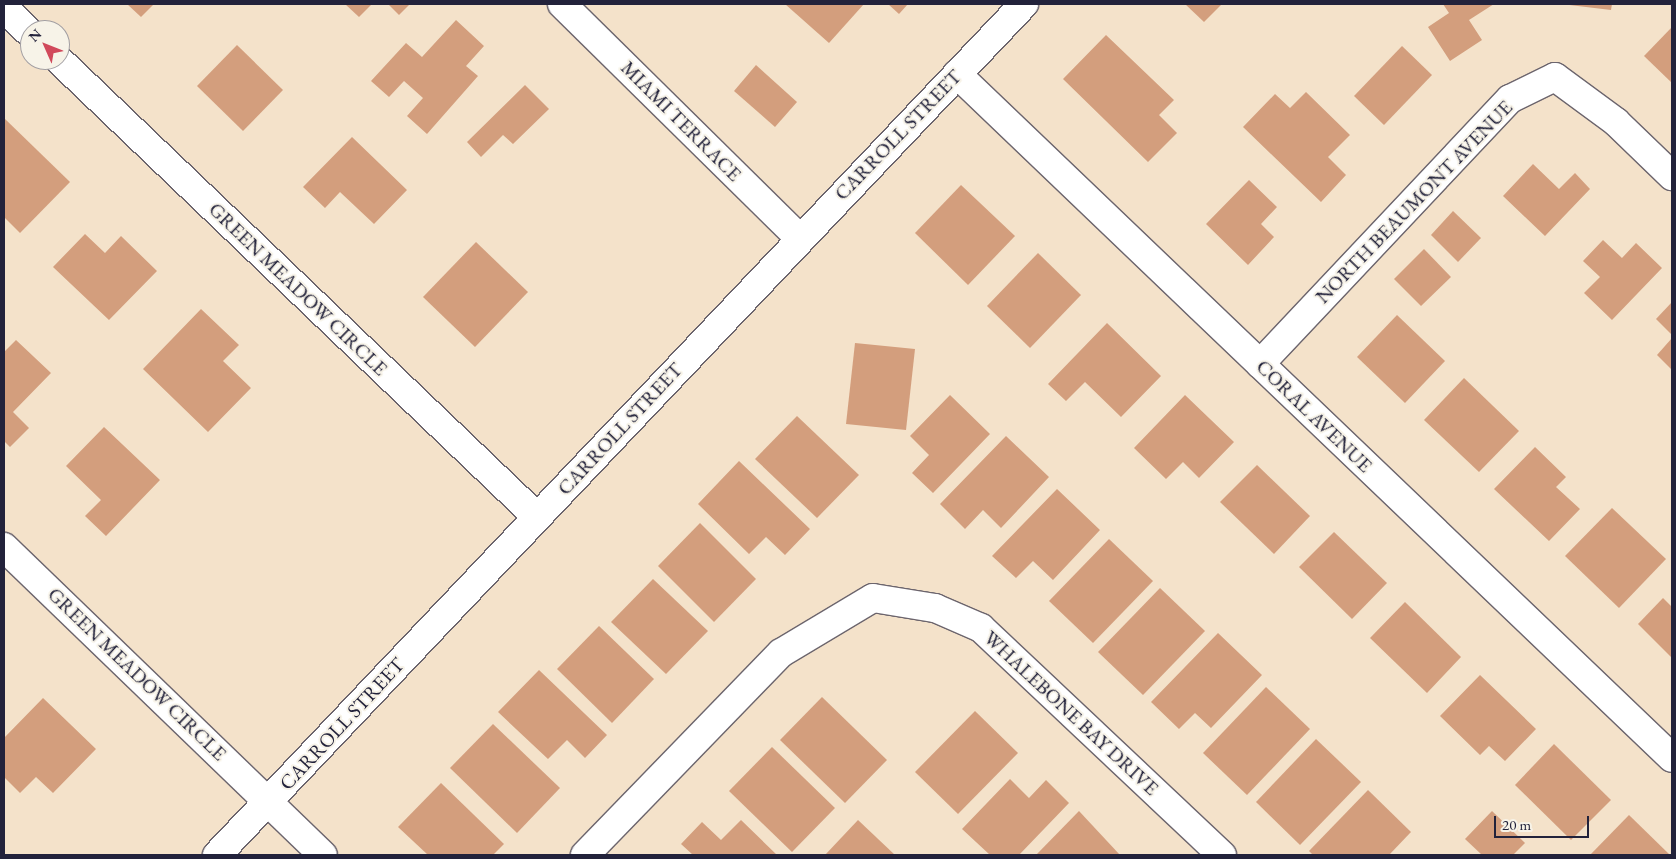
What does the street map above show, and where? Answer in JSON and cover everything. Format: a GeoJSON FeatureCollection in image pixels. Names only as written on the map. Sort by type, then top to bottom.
{"type":"FeatureCollection","features":[{"type":"Feature","properties":{"kind":"street","name":"MIAMI TERRACE"},"geometry":{"type":"LineString","coordinates":[[562,4],[799,238]]}},
{"type":"Feature","properties":{"kind":"street","name":"CARROLL STREET"},"geometry":{"type":"LineString","coordinates":[[217,855],[799,238],[1024,4]]}},
{"type":"Feature","properties":{"kind":"street"},"geometry":{"type":"LineString","coordinates":[[4,8],[20,23]]}},
{"type":"Feature","properties":{"kind":"street","name":"GREEN MEADOW CIRCLE"},"geometry":{"type":"LineString","coordinates":[[69,70],[537,517]]}},
{"type":"Feature","properties":{"kind":"street","name":"CORAL AVENUE"},"geometry":{"type":"LineString","coordinates":[[957,74],[1672,758]]}},
{"type":"Feature","properties":{"kind":"street","name":"NORTH BEAUMONT AVENUE"},"geometry":{"type":"LineString","coordinates":[[1260,364],[1510,99],[1555,77],[1616,122],[1672,176]]}},
{"type":"Feature","properties":{"kind":"street","name":"GREEN MEADOW CIRCLE"},"geometry":{"type":"LineString","coordinates":[[4,546],[270,800],[323,855]]}},
{"type":"Feature","properties":{"kind":"street","name":"WHALEBONE BAY DRIVE"},"geometry":{"type":"LineString","coordinates":[[585,855],[781,653],[873,598],[935,608],[981,628],[1222,855]]}},
{"type":"Feature","properties":{"kind":"building"},"geometry":{"type":"Polygon","coordinates":[[[127,4],[154,4],[141,17],[127,4]]]}},
{"type":"Feature","properties":{"kind":"building"},"geometry":{"type":"Polygon","coordinates":[[[345,4],[372,4],[359,17],[345,4]]]}},
{"type":"Feature","properties":{"kind":"building"},"geometry":{"type":"Polygon","coordinates":[[[388,4],[410,4],[399,15],[388,4]]]}},
{"type":"Feature","properties":{"kind":"building"},"geometry":{"type":"Polygon","coordinates":[[[785,4],[864,4],[829,43],[785,4]]]}},
{"type":"Feature","properties":{"kind":"building"},"geometry":{"type":"Polygon","coordinates":[[[888,4],[908,4],[899,14],[888,4]]]}},
{"type":"Feature","properties":{"kind":"building"},"geometry":{"type":"Polygon","coordinates":[[[1185,4],[1222,4],[1204,22],[1185,4]]]}},
{"type":"Feature","properties":{"kind":"building"},"geometry":{"type":"Polygon","coordinates":[[[1443,4],[1494,4],[1469,20],[1482,40],[1450,61],[1428,27],[1449,13],[1443,4]]]}},
{"type":"Feature","properties":{"kind":"building"},"geometry":{"type":"Polygon","coordinates":[[[1561,4],[1612,4],[1611,10],[1561,4]]]}},
{"type":"Feature","properties":{"kind":"building"},"geometry":{"type":"Polygon","coordinates":[[[456,20],[484,46],[466,66],[478,76],[427,134],[407,116],[423,98],[404,81],[389,97],[371,81],[406,43],[422,57],[456,20]]]}},
{"type":"Feature","properties":{"kind":"building"},"geometry":{"type":"Polygon","coordinates":[[[1672,27],[1672,83],[1644,56],[1672,27]]]}},
{"type":"Feature","properties":{"kind":"building"},"geometry":{"type":"Polygon","coordinates":[[[1106,35],[1174,100],[1159,115],[1177,133],[1148,162],[1063,79],[1106,35]]]}},
{"type":"Feature","properties":{"kind":"building"},"geometry":{"type":"Polygon","coordinates":[[[237,45],[283,90],[243,131],[197,86],[237,45]]]}},
{"type":"Feature","properties":{"kind":"building"},"geometry":{"type":"Polygon","coordinates":[[[1402,46],[1432,75],[1384,125],[1354,96],[1402,46]]]}},
{"type":"Feature","properties":{"kind":"building"},"geometry":{"type":"Polygon","coordinates":[[[756,65],[797,102],[775,127],[734,91],[756,65]]]}},
{"type":"Feature","properties":{"kind":"building"},"geometry":{"type":"Polygon","coordinates":[[[525,85],[549,109],[513,144],[503,135],[481,157],[467,142],[525,85]]]}},
{"type":"Feature","properties":{"kind":"building"},"geometry":{"type":"Polygon","coordinates":[[[1306,92],[1350,135],[1328,157],[1346,175],[1321,202],[1243,127],[1275,94],[1290,108],[1306,92]]]}},
{"type":"Feature","properties":{"kind":"building"},"geometry":{"type":"Polygon","coordinates":[[[4,118],[70,182],[20,233],[4,217],[4,118]]]}},
{"type":"Feature","properties":{"kind":"building"},"geometry":{"type":"Polygon","coordinates":[[[352,137],[407,190],[374,224],[340,192],[325,208],[303,187],[352,137]]]}},
{"type":"Feature","properties":{"kind":"building"},"geometry":{"type":"Polygon","coordinates":[[[1533,164],[1559,189],[1575,173],[1590,189],[1545,236],[1503,196],[1533,164]]]}},
{"type":"Feature","properties":{"kind":"building"},"geometry":{"type":"Polygon","coordinates":[[[1249,180],[1277,207],[1261,224],[1274,237],[1248,265],[1206,224],[1249,180]]]}},
{"type":"Feature","properties":{"kind":"building"},"geometry":{"type":"Polygon","coordinates":[[[961,185],[1015,236],[968,285],[915,233],[961,185]]]}},
{"type":"Feature","properties":{"kind":"building"},"geometry":{"type":"Polygon","coordinates":[[[1453,211],[1481,238],[1458,262],[1431,235],[1453,211]]]}},
{"type":"Feature","properties":{"kind":"building"},"geometry":{"type":"Polygon","coordinates":[[[85,234],[105,253],[121,236],[157,271],[109,320],[53,267],[85,234]]]}},
{"type":"Feature","properties":{"kind":"building"},"geometry":{"type":"Polygon","coordinates":[[[1603,240],[1622,258],[1636,243],[1662,268],[1612,320],[1584,293],[1600,277],[1583,261],[1603,240]]]}},
{"type":"Feature","properties":{"kind":"building"},"geometry":{"type":"Polygon","coordinates":[[[476,242],[528,292],[475,347],[423,297],[476,242]]]}},
{"type":"Feature","properties":{"kind":"building"},"geometry":{"type":"Polygon","coordinates":[[[1424,249],[1451,277],[1421,306],[1394,279],[1424,249]]]}},
{"type":"Feature","properties":{"kind":"building"},"geometry":{"type":"Polygon","coordinates":[[[1038,253],[1081,295],[1030,348],[987,306],[1038,253]]]}},
{"type":"Feature","properties":{"kind":"building"},"geometry":{"type":"Polygon","coordinates":[[[1672,302],[1672,335],[1656,319],[1672,302]]]}},
{"type":"Feature","properties":{"kind":"building"},"geometry":{"type":"Polygon","coordinates":[[[201,309],[239,345],[223,361],[251,388],[208,432],[143,369],[201,309]]]}},
{"type":"Feature","properties":{"kind":"building"},"geometry":{"type":"Polygon","coordinates":[[[1397,315],[1445,361],[1405,403],[1357,357],[1397,315]]]}},
{"type":"Feature","properties":{"kind":"building"},"geometry":{"type":"Polygon","coordinates":[[[1107,323],[1161,376],[1121,417],[1085,382],[1066,401],[1048,384],[1107,323]]]}},
{"type":"Feature","properties":{"kind":"building"},"geometry":{"type":"Polygon","coordinates":[[[1672,338],[1672,370],[1657,355],[1672,338]]]}},
{"type":"Feature","properties":{"kind":"building"},"geometry":{"type":"Polygon","coordinates":[[[16,340],[51,373],[13,412],[29,428],[10,447],[4,441],[4,352],[16,340]]]}},
{"type":"Feature","properties":{"kind":"building"},"geometry":{"type":"Polygon","coordinates":[[[855,343],[915,349],[906,430],[846,424],[855,343]]]}},
{"type":"Feature","properties":{"kind":"building"},"geometry":{"type":"Polygon","coordinates":[[[1464,378],[1519,431],[1479,472],[1424,420],[1464,378]]]}},
{"type":"Feature","properties":{"kind":"building"},"geometry":{"type":"Polygon","coordinates":[[[950,395],[990,434],[933,493],[912,473],[929,455],[910,436],[950,395]]]}},
{"type":"Feature","properties":{"kind":"building"},"geometry":{"type":"Polygon","coordinates":[[[1185,395],[1234,442],[1199,478],[1183,462],[1166,479],[1134,448],[1185,395]]]}},
{"type":"Feature","properties":{"kind":"building"},"geometry":{"type":"Polygon","coordinates":[[[797,416],[859,475],[817,518],[755,459],[797,416]]]}},
{"type":"Feature","properties":{"kind":"building"},"geometry":{"type":"Polygon","coordinates":[[[104,427],[160,480],[106,536],[85,516],[101,500],[66,466],[104,427]]]}},
{"type":"Feature","properties":{"kind":"building"},"geometry":{"type":"Polygon","coordinates":[[[1006,436],[1049,477],[1001,528],[983,510],[965,529],[940,504],[1006,436]]]}},
{"type":"Feature","properties":{"kind":"building"},"geometry":{"type":"Polygon","coordinates":[[[1535,447],[1566,477],[1556,487],[1580,509],[1549,541],[1494,489],[1535,447]]]}},
{"type":"Feature","properties":{"kind":"building"},"geometry":{"type":"Polygon","coordinates":[[[739,461],[810,529],[785,555],[766,537],[749,554],[698,504],[739,461]]]}},
{"type":"Feature","properties":{"kind":"building"},"geometry":{"type":"Polygon","coordinates":[[[1257,465],[1310,516],[1274,554],[1220,502],[1257,465]]]}},
{"type":"Feature","properties":{"kind":"building"},"geometry":{"type":"Polygon","coordinates":[[[1057,489],[1100,530],[1053,580],[1033,561],[1016,578],[992,556],[1057,489]]]}},
{"type":"Feature","properties":{"kind":"building"},"geometry":{"type":"Polygon","coordinates":[[[1612,508],[1666,559],[1619,608],[1565,556],[1612,508]]]}},
{"type":"Feature","properties":{"kind":"building"},"geometry":{"type":"Polygon","coordinates":[[[700,523],[756,579],[714,622],[658,566],[700,523]]]}},
{"type":"Feature","properties":{"kind":"building"},"geometry":{"type":"Polygon","coordinates":[[[1334,532],[1387,583],[1352,619],[1299,567],[1334,532]]]}},
{"type":"Feature","properties":{"kind":"building"},"geometry":{"type":"Polygon","coordinates":[[[1109,539],[1153,581],[1093,643],[1049,601],[1109,539]]]}},
{"type":"Feature","properties":{"kind":"building"},"geometry":{"type":"Polygon","coordinates":[[[653,579],[708,631],[666,674],[611,622],[653,579]]]}},
{"type":"Feature","properties":{"kind":"building"},"geometry":{"type":"Polygon","coordinates":[[[1160,588],[1205,631],[1143,695],[1098,652],[1160,588]]]}},
{"type":"Feature","properties":{"kind":"building"},"geometry":{"type":"Polygon","coordinates":[[[1663,598],[1672,607],[1672,658],[1638,624],[1663,598]]]}},
{"type":"Feature","properties":{"kind":"building"},"geometry":{"type":"Polygon","coordinates":[[[1405,602],[1461,657],[1427,693],[1370,638],[1405,602]]]}},
{"type":"Feature","properties":{"kind":"building"},"geometry":{"type":"Polygon","coordinates":[[[599,626],[654,679],[612,723],[557,669],[599,626]]]}},
{"type":"Feature","properties":{"kind":"building"},"geometry":{"type":"Polygon","coordinates":[[[1218,633],[1262,675],[1211,728],[1195,713],[1179,729],[1151,702],[1218,633]]]}},
{"type":"Feature","properties":{"kind":"building"},"geometry":{"type":"Polygon","coordinates":[[[539,670],[607,735],[585,758],[567,740],[548,759],[498,712],[539,670]]]}},
{"type":"Feature","properties":{"kind":"building"},"geometry":{"type":"Polygon","coordinates":[[[1480,675],[1536,729],[1505,761],[1489,746],[1480,755],[1440,716],[1480,675]]]}},
{"type":"Feature","properties":{"kind":"building"},"geometry":{"type":"Polygon","coordinates":[[[1266,687],[1310,729],[1247,795],[1203,753],[1266,687]]]}},
{"type":"Feature","properties":{"kind":"building"},"geometry":{"type":"Polygon","coordinates":[[[822,697],[887,760],[845,803],[780,740],[822,697]]]}},
{"type":"Feature","properties":{"kind":"building"},"geometry":{"type":"Polygon","coordinates":[[[43,698],[96,749],[53,793],[36,777],[20,793],[4,777],[4,738],[43,698]]]}},
{"type":"Feature","properties":{"kind":"building"},"geometry":{"type":"Polygon","coordinates":[[[975,711],[1018,753],[958,814],[915,772],[975,711]]]}},
{"type":"Feature","properties":{"kind":"building"},"geometry":{"type":"Polygon","coordinates":[[[493,724],[560,788],[517,833],[450,768],[493,724]]]}},
{"type":"Feature","properties":{"kind":"building"},"geometry":{"type":"Polygon","coordinates":[[[1316,739],[1361,782],[1300,845],[1256,802],[1316,739]]]}},
{"type":"Feature","properties":{"kind":"building"},"geometry":{"type":"Polygon","coordinates":[[[1554,744],[1611,800],[1571,840],[1515,785],[1554,744]]]}},
{"type":"Feature","properties":{"kind":"building"},"geometry":{"type":"Polygon","coordinates":[[[772,747],[835,808],[792,852],[729,791],[772,747]]]}},
{"type":"Feature","properties":{"kind":"building"},"geometry":{"type":"Polygon","coordinates":[[[1010,779],[1029,798],[1046,780],[1069,803],[1019,855],[990,855],[962,829],[1010,779]]]}},
{"type":"Feature","properties":{"kind":"building"},"geometry":{"type":"Polygon","coordinates":[[[441,783],[504,844],[493,855],[428,855],[398,827],[441,783]]]}},
{"type":"Feature","properties":{"kind":"building"},"geometry":{"type":"Polygon","coordinates":[[[1368,790],[1411,832],[1389,855],[1313,855],[1309,851],[1368,790]]]}},
{"type":"Feature","properties":{"kind":"building"},"geometry":{"type":"Polygon","coordinates":[[[1079,811],[1120,855],[1036,855],[1079,811]]]}},
{"type":"Feature","properties":{"kind":"building"},"geometry":{"type":"Polygon","coordinates":[[[1492,811],[1525,843],[1513,855],[1482,855],[1465,839],[1492,811]]]}},
{"type":"Feature","properties":{"kind":"building"},"geometry":{"type":"Polygon","coordinates":[[[1629,815],[1670,855],[1590,855],[1629,815]]]}},
{"type":"Feature","properties":{"kind":"building"},"geometry":{"type":"Polygon","coordinates":[[[741,820],[777,855],[693,855],[681,844],[702,822],[721,840],[741,820]]]}},
{"type":"Feature","properties":{"kind":"building"},"geometry":{"type":"Polygon","coordinates":[[[858,820],[895,855],[825,855],[858,820]]]}}]}
